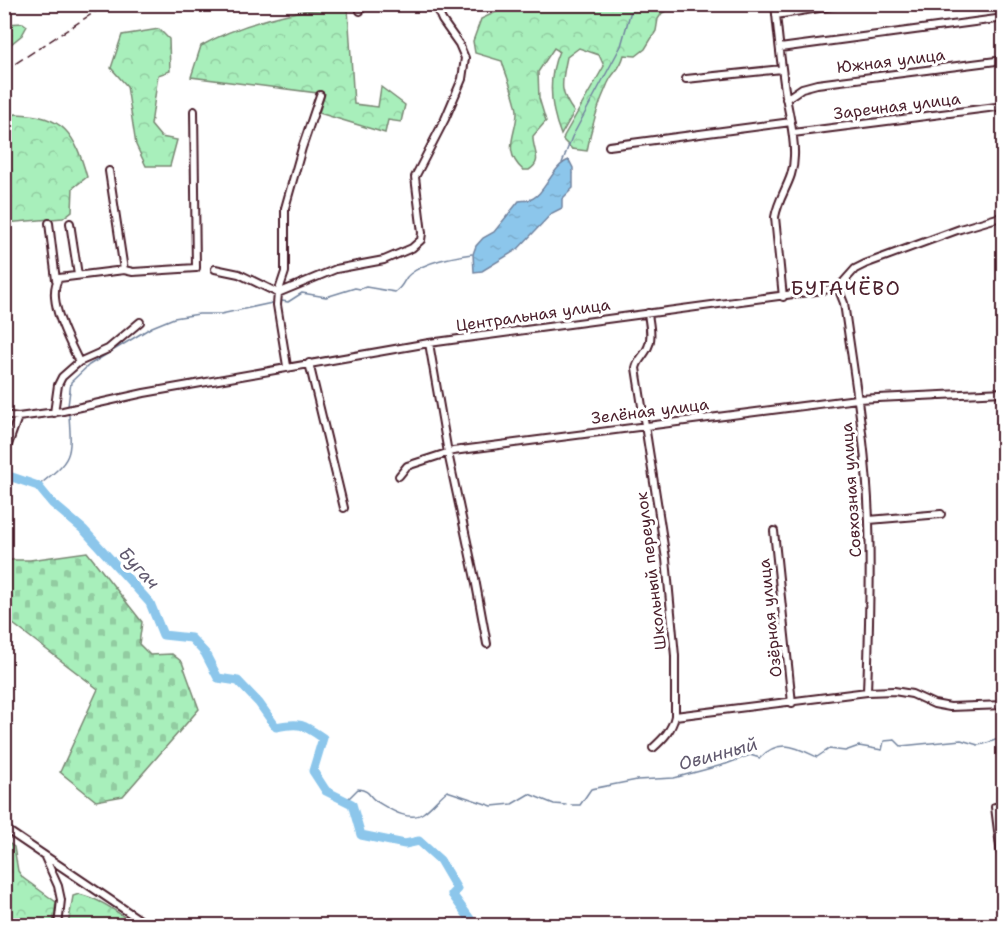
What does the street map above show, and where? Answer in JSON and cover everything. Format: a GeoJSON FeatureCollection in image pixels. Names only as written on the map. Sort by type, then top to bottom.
{"type":"FeatureCollection","features":[{"type":"Feature","properties":{"kind":"street"},"geometry":{"type":"LineString","coordinates":[[215,269],[239,274],[278,293],[336,269],[384,260],[412,248],[421,240],[415,177],[445,119],[462,79],[465,58],[435,4]]}},
{"type":"Feature","properties":{"kind":"street"},"geometry":{"type":"LineString","coordinates":[[775,4],[786,99],[793,133],[794,156],[792,172],[775,217],[783,297]]}},
{"type":"Feature","properties":{"kind":"street"},"geometry":{"type":"LineString","coordinates":[[776,15],[844,4]]}},
{"type":"Feature","properties":{"kind":"street"},"geometry":{"type":"LineString","coordinates":[[780,48],[1004,18]]}},
{"type":"Feature","properties":{"kind":"street","name":"Южная улица"},"geometry":{"type":"LineString","coordinates":[[786,99],[802,88],[818,84],[1004,60]]}},
{"type":"Feature","properties":{"kind":"street"},"geometry":{"type":"LineString","coordinates":[[686,79],[782,69]]}},
{"type":"Feature","properties":{"kind":"street"},"geometry":{"type":"LineString","coordinates":[[287,366],[277,305],[278,293],[285,272],[285,208],[302,148],[321,95]]}},
{"type":"Feature","properties":{"kind":"street","name":"Заречная улица"},"geometry":{"type":"LineString","coordinates":[[793,133],[1004,106]]}},
{"type":"Feature","properties":{"kind":"street"},"geometry":{"type":"LineString","coordinates":[[56,280],[60,277],[124,270],[133,272],[196,268],[194,111]]}},
{"type":"Feature","properties":{"kind":"street"},"geometry":{"type":"LineString","coordinates":[[609,146],[791,122]]}},
{"type":"Feature","properties":{"kind":"street"},"geometry":{"type":"LineString","coordinates":[[109,171],[124,270]]}},
{"type":"Feature","properties":{"kind":"street"},"geometry":{"type":"LineString","coordinates":[[838,288],[855,269],[865,264],[960,229],[1004,216]]}},
{"type":"Feature","properties":{"kind":"street"},"geometry":{"type":"LineString","coordinates":[[49,223],[58,316],[79,362]]}},
{"type":"Feature","properties":{"kind":"street"},"geometry":{"type":"LineString","coordinates":[[70,223],[78,275]]}},
{"type":"Feature","properties":{"kind":"street","name":"Центральная улица"},"geometry":{"type":"LineString","coordinates":[[4,415],[18,417],[63,411],[287,366],[429,343],[838,288]]}},
{"type":"Feature","properties":{"kind":"street","name":"Совхозная улица"},"geometry":{"type":"LineString","coordinates":[[838,288],[844,303],[857,399],[869,520],[870,626],[867,692]]}},
{"type":"Feature","properties":{"kind":"street","name":"Школьный переулок"},"geometry":{"type":"LineString","coordinates":[[648,313],[650,340],[648,349],[638,360],[636,368],[671,599],[675,656],[675,716]]}},
{"type":"Feature","properties":{"kind":"street"},"geometry":{"type":"LineString","coordinates":[[54,412],[60,380],[79,362],[108,349],[140,322]]}},
{"type":"Feature","properties":{"kind":"street"},"geometry":{"type":"LineString","coordinates":[[429,343],[448,453],[487,644]]}},
{"type":"Feature","properties":{"kind":"street"},"geometry":{"type":"LineString","coordinates":[[309,363],[344,508]]}},
{"type":"Feature","properties":{"kind":"street","name":"Зелёная улица"},"geometry":{"type":"LineString","coordinates":[[399,476],[406,466],[464,449],[646,424],[857,399],[1004,392]]}},
{"type":"Feature","properties":{"kind":"street"},"geometry":{"type":"LineString","coordinates":[[4,456],[18,417]]}},
{"type":"Feature","properties":{"kind":"street"},"geometry":{"type":"LineString","coordinates":[[869,520],[941,514]]}},
{"type":"Feature","properties":{"kind":"street","name":"Озёрная улица"},"geometry":{"type":"LineString","coordinates":[[774,531],[792,703]]}},
{"type":"Feature","properties":{"kind":"street"},"geometry":{"type":"LineString","coordinates":[[653,748],[670,729],[675,716],[867,692],[901,692],[950,707],[1004,705]]}},
{"type":"Feature","properties":{"kind":"street"},"geometry":{"type":"LineString","coordinates":[[995,807],[1004,879]]}},
{"type":"Feature","properties":{"kind":"street"},"geometry":{"type":"LineString","coordinates":[[4,828],[149,926]]}},
{"type":"Feature","properties":{"kind":"street"},"geometry":{"type":"LineString","coordinates":[[44,855],[58,886],[61,900],[58,926]]}},
{"type":"Feature","properties":{"kind":"green space"},"geometry":{"type":"Polygon","coordinates":[[[511,5],[677,5],[662,13],[658,19],[656,31],[645,49],[636,56],[624,55],[601,100],[587,151],[572,149],[563,140],[604,66],[599,55],[579,48],[567,57],[563,92],[574,112],[561,135],[554,114],[551,93],[551,82],[559,51],[554,48],[538,72],[539,98],[546,121],[533,136],[536,163],[529,170],[523,170],[516,163],[511,149],[517,112],[502,61],[475,53],[473,41],[481,19],[511,5]]]}},
{"type":"Feature","properties":{"kind":"green space"},"geometry":{"type":"Polygon","coordinates":[[[348,9],[354,104],[378,107],[381,87],[405,105],[401,122],[388,120],[385,133],[319,113],[325,94],[191,77],[201,46],[224,34],[260,21],[297,12],[348,9]]]}},
{"type":"Feature","properties":{"kind":"green space"},"geometry":{"type":"Polygon","coordinates":[[[23,23],[27,26],[22,35],[5,49],[5,24],[23,23]]]}},
{"type":"Feature","properties":{"kind":"green space"},"geometry":{"type":"Polygon","coordinates":[[[159,29],[169,39],[170,71],[158,75],[151,125],[161,137],[177,140],[170,166],[146,166],[136,145],[127,86],[111,68],[122,35],[159,29]]]}},
{"type":"Feature","properties":{"kind":"green space"},"geometry":{"type":"Polygon","coordinates":[[[16,114],[46,118],[56,123],[72,138],[78,149],[87,177],[73,188],[72,211],[63,218],[5,223],[5,117],[16,114]]]}},
{"type":"Feature","properties":{"kind":"green space"},"geometry":{"type":"Polygon","coordinates":[[[87,552],[142,622],[139,644],[150,655],[172,654],[182,662],[199,709],[123,796],[96,801],[60,772],[98,689],[4,617],[5,560],[30,560],[87,552]]]}},
{"type":"Feature","properties":{"kind":"green space"},"geometry":{"type":"Polygon","coordinates":[[[4,840],[14,847],[18,871],[23,878],[56,902],[53,925],[5,925],[4,840]]]}},
{"type":"Feature","properties":{"kind":"green space"},"geometry":{"type":"Polygon","coordinates":[[[79,894],[102,903],[136,925],[68,925],[73,896],[79,894]]]}},
{"type":"Feature","properties":{"kind":"water"},"geometry":{"type":"Polygon","coordinates":[[[569,160],[573,168],[573,188],[562,199],[562,208],[552,213],[518,249],[482,271],[474,272],[473,254],[476,246],[483,238],[494,232],[519,201],[534,198],[557,168],[569,160]]]}},
{"type":"Feature","properties":{"kind":"waterway"},"geometry":{"type":"LineString","coordinates":[[562,163],[572,137],[621,46],[630,14],[636,4]]}},
{"type":"Feature","properties":{"kind":"waterway"},"geometry":{"type":"LineString","coordinates":[[282,301],[288,302],[302,293],[326,297],[366,287],[395,292],[408,276],[424,266],[448,258],[472,254]]}},
{"type":"Feature","properties":{"kind":"waterway"},"geometry":{"type":"LineString","coordinates":[[68,406],[71,382],[89,365],[152,327],[174,318],[199,314],[221,314],[272,303]]}},
{"type":"Feature","properties":{"kind":"waterway"},"geometry":{"type":"LineString","coordinates":[[38,486],[64,463],[70,440],[69,415]]}},
{"type":"Feature","properties":{"kind":"waterway","name":"Бугач"},"geometry":{"type":"LineString","coordinates":[[4,484],[12,477],[38,486],[52,503],[84,530],[150,603],[163,635],[191,638],[205,653],[218,678],[238,681],[259,703],[276,727],[301,725],[323,738],[313,771],[326,791],[352,804],[361,835],[405,844],[419,841],[440,860],[457,889],[452,894],[475,926]]}},
{"type":"Feature","properties":{"kind":"waterway","name":"Овинный"},"geometry":{"type":"LineString","coordinates":[[571,805],[580,805],[591,789],[637,780],[674,778],[750,755],[760,758],[781,746],[794,748],[817,757],[829,749],[845,751],[859,746],[882,750],[884,741],[895,740],[901,746],[961,740],[978,745],[1004,737]]}},
{"type":"Feature","properties":{"kind":"waterway","name":"Овинный"},"geometry":{"type":"LineString","coordinates":[[340,797],[349,798],[358,789],[362,790],[392,811],[411,816],[423,813],[447,791],[492,806],[512,804],[529,794],[554,804],[566,805]]}},
{"type":"Feature","properties":{"kind":"railway"},"geometry":{"type":"LineString","coordinates":[[4,71],[107,4]]}},
{"type":"Feature","properties":{"kind":"district","name":"БУГАЧЁВО"},"geometry":{"type":"Point","coordinates":[846,288]}}]}
